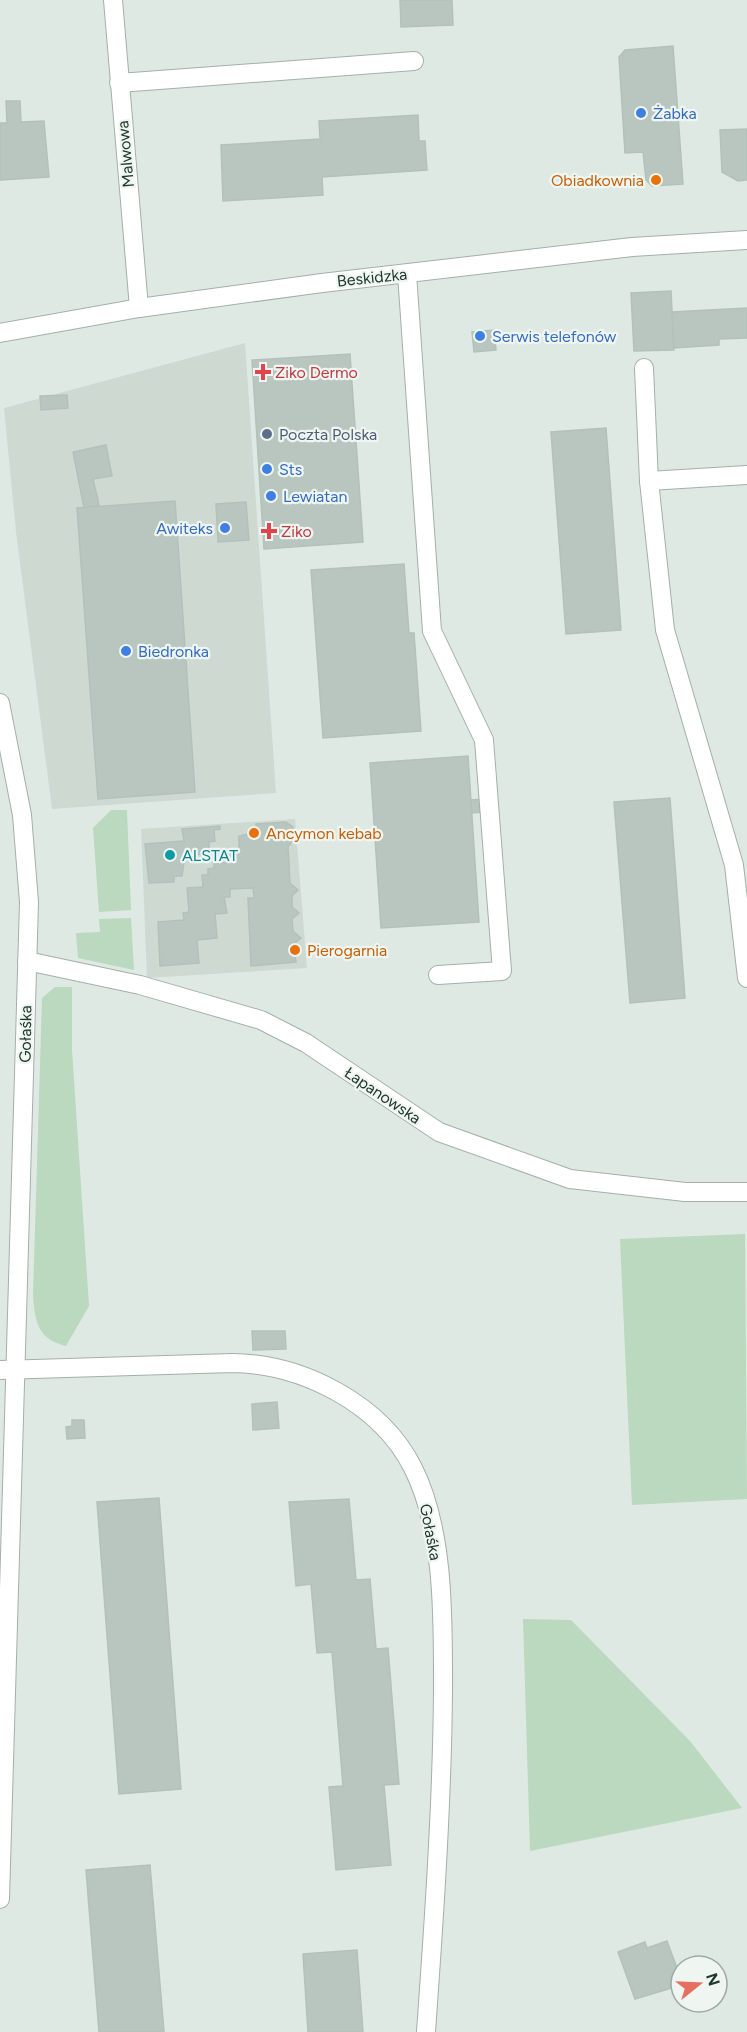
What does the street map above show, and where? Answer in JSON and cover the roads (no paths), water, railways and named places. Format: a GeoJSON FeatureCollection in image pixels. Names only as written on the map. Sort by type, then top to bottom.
{"type":"FeatureCollection","features":[{"type":"Feature","properties":{"kind":"street","name":"Malwowa"},"geometry":{"type":"LineString","coordinates":[[113,0],[139,308]]}},
{"type":"Feature","properties":{"kind":"street"},"geometry":{"type":"LineString","coordinates":[[119,83],[414,61]]}},
{"type":"Feature","properties":{"kind":"street","name":"Beskidzka"},"geometry":{"type":"LineString","coordinates":[[0,333],[139,308],[407,274],[632,247],[747,240]]}},
{"type":"Feature","properties":{"kind":"street"},"geometry":{"type":"LineString","coordinates":[[407,274],[432,631],[484,740],[502,971],[438,975]]}},
{"type":"Feature","properties":{"kind":"street"},"geometry":{"type":"LineString","coordinates":[[644,368],[649,481],[665,630],[734,865],[747,978]]}},
{"type":"Feature","properties":{"kind":"street"},"geometry":{"type":"LineString","coordinates":[[649,481],[747,475]]}},
{"type":"Feature","properties":{"kind":"street","name":"Gołaśka"},"geometry":{"type":"LineString","coordinates":[[0,703],[21,815],[28,868],[27,961],[9,1369],[13,1408],[0,1899]]}},
{"type":"Feature","properties":{"kind":"street","name":"Łapanowska"},"geometry":{"type":"LineString","coordinates":[[27,961],[140,985],[261,1020],[306,1043],[439,1132],[570,1179],[685,1192],[747,1191]]}},
{"type":"Feature","properties":{"kind":"street","name":"Gołaśka"},"geometry":{"type":"LineString","coordinates":[[9,1369],[233,1362],[270,1365],[309,1378],[354,1404],[383,1428],[413,1467],[429,1512],[438,1567],[443,1637],[439,1806],[426,2032]]}},
{"type":"Feature","properties":{"kind":"place","name":"Żabka"},"geometry":{"type":"Point","coordinates":[641,113]}},
{"type":"Feature","properties":{"kind":"place","name":"Obiadkownia"},"geometry":{"type":"Point","coordinates":[656,180]}},
{"type":"Feature","properties":{"kind":"place","name":"Serwis telefonów"},"geometry":{"type":"Point","coordinates":[480,336]}},
{"type":"Feature","properties":{"kind":"place","name":"Ziko Dermo"},"geometry":{"type":"Point","coordinates":[263,372]}},
{"type":"Feature","properties":{"kind":"place","name":"Poczta Polska"},"geometry":{"type":"Point","coordinates":[267,434]}},
{"type":"Feature","properties":{"kind":"place","name":"Sts"},"geometry":{"type":"Point","coordinates":[267,469]}},
{"type":"Feature","properties":{"kind":"place","name":"Lewiatan"},"geometry":{"type":"Point","coordinates":[271,496]}},
{"type":"Feature","properties":{"kind":"place","name":"Awiteks"},"geometry":{"type":"Point","coordinates":[225,528]}},
{"type":"Feature","properties":{"kind":"place","name":"Ziko"},"geometry":{"type":"Point","coordinates":[269,531]}},
{"type":"Feature","properties":{"kind":"place","name":"Biedronka"},"geometry":{"type":"Point","coordinates":[126,651]}},
{"type":"Feature","properties":{"kind":"place","name":"Ancymon kebab"},"geometry":{"type":"Point","coordinates":[254,833]}},
{"type":"Feature","properties":{"kind":"place","name":"ALSTAT"},"geometry":{"type":"Point","coordinates":[170,855]}},
{"type":"Feature","properties":{"kind":"place","name":"Pierogarnia"},"geometry":{"type":"Point","coordinates":[295,950]}}]}
